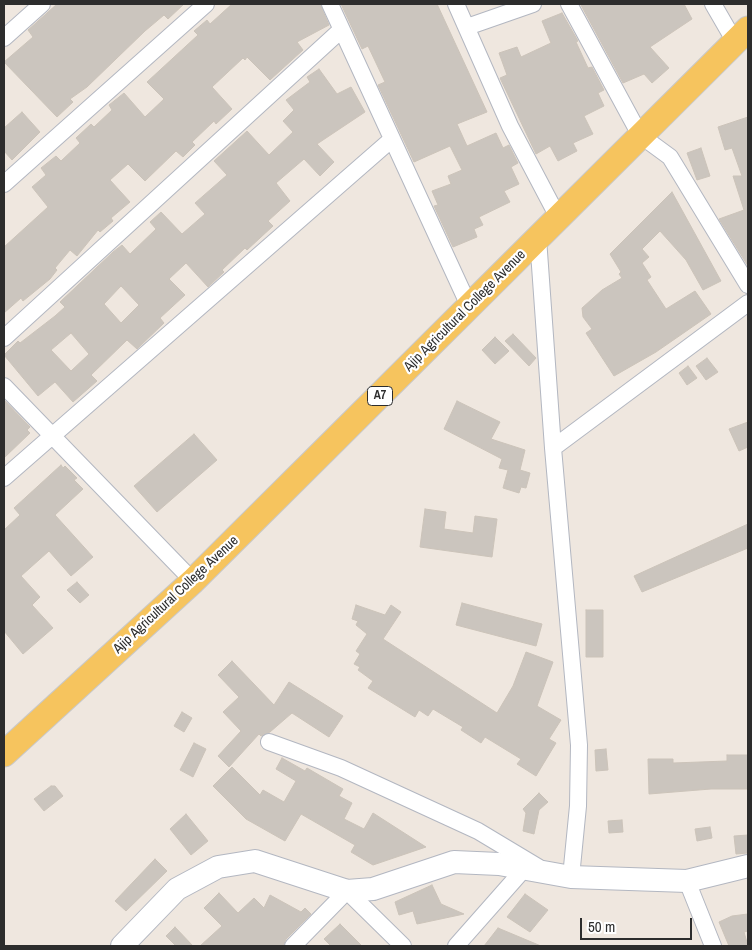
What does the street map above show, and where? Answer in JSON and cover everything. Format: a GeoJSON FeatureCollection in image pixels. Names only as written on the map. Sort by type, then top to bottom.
{"type":"FeatureCollection","features":[{"type":"Feature","properties":{"kind":"main road","name":"Ajip Agricultural College Avenue"},"geometry":{"type":"LineString","coordinates":[[4,754],[193,581],[470,308],[741,36]]}},
{"type":"Feature","properties":{"kind":"main road"},"geometry":{"type":"LineString","coordinates":[[122,946],[177,889],[218,867],[255,861],[347,891],[373,889],[454,862],[499,864],[571,877],[687,881],[748,866]]}},
{"type":"Feature","properties":{"kind":"street"},"geometry":{"type":"LineString","coordinates":[[4,38],[42,4]]}},
{"type":"Feature","properties":{"kind":"street"},"geometry":{"type":"LineString","coordinates":[[4,184],[206,4]]}},
{"type":"Feature","properties":{"kind":"street"},"geometry":{"type":"LineString","coordinates":[[330,4],[470,308]]}},
{"type":"Feature","properties":{"kind":"street"},"geometry":{"type":"LineString","coordinates":[[456,4],[510,126],[559,219]]}},
{"type":"Feature","properties":{"kind":"street"},"geometry":{"type":"LineString","coordinates":[[467,26],[533,4]]}},
{"type":"Feature","properties":{"kind":"street"},"geometry":{"type":"LineString","coordinates":[[569,4],[640,136],[670,156],[748,285]]}},
{"type":"Feature","properties":{"kind":"street"},"geometry":{"type":"LineString","coordinates":[[713,4],[741,36]]}},
{"type":"Feature","properties":{"kind":"street"},"geometry":{"type":"LineString","coordinates":[[4,338],[341,30]]}},
{"type":"Feature","properties":{"kind":"street"},"geometry":{"type":"LineString","coordinates":[[4,478],[392,139]]}},
{"type":"Feature","properties":{"kind":"street"},"geometry":{"type":"LineString","coordinates":[[538,238],[553,448],[579,745],[578,806],[571,877]]}},
{"type":"Feature","properties":{"kind":"street"},"geometry":{"type":"LineString","coordinates":[[553,448],[748,303]]}},
{"type":"Feature","properties":{"kind":"street"},"geometry":{"type":"LineString","coordinates":[[4,386],[50,436],[193,581]]}},
{"type":"Feature","properties":{"kind":"street"},"geometry":{"type":"LineString","coordinates":[[268,742],[341,768],[478,831],[548,873]]}},
{"type":"Feature","properties":{"kind":"street"},"geometry":{"type":"LineString","coordinates":[[456,946],[524,869]]}},
{"type":"Feature","properties":{"kind":"street"},"geometry":{"type":"LineString","coordinates":[[687,881],[713,946]]}},
{"type":"Feature","properties":{"kind":"street"},"geometry":{"type":"LineString","coordinates":[[293,946],[347,891],[403,946]]}},
{"type":"Feature","properties":{"kind":"building"},"geometry":{"type":"Polygon","coordinates":[[[57,4],[184,4],[168,19],[164,15],[145,31],[87,87],[70,99],[73,102],[57,117],[4,62],[33,37],[28,30],[57,4]]]}},
{"type":"Feature","properties":{"kind":"building"},"geometry":{"type":"Polygon","coordinates":[[[232,4],[320,4],[329,25],[297,42],[303,50],[270,80],[247,57],[245,60],[243,58],[212,87],[232,109],[216,124],[214,121],[192,142],[195,145],[183,157],[176,151],[145,181],[128,164],[110,180],[130,202],[111,218],[113,221],[100,232],[98,230],[77,256],[70,250],[55,268],[57,270],[50,279],[23,301],[21,298],[4,313],[4,247],[48,207],[32,187],[46,175],[41,168],[56,156],[61,161],[80,143],[76,138],[91,124],[94,127],[112,110],[109,105],[124,93],[145,117],[164,99],[147,82],[198,35],[194,31],[207,20],[210,24],[232,4]]]}},
{"type":"Feature","properties":{"kind":"building"},"geometry":{"type":"Polygon","coordinates":[[[341,4],[437,4],[487,112],[457,124],[467,146],[496,133],[503,148],[509,145],[518,163],[511,167],[519,184],[504,191],[510,202],[479,217],[483,225],[474,229],[477,237],[453,247],[434,206],[438,205],[432,191],[451,184],[448,176],[462,170],[450,146],[414,162],[378,85],[385,82],[368,46],[362,49],[341,4]]]}},
{"type":"Feature","properties":{"kind":"building"},"geometry":{"type":"Polygon","coordinates":[[[684,4],[692,19],[650,47],[669,68],[652,83],[644,74],[623,83],[581,5],[684,4]]]}},
{"type":"Feature","properties":{"kind":"building"},"geometry":{"type":"Polygon","coordinates":[[[562,13],[578,41],[576,42],[588,68],[592,67],[604,90],[598,93],[604,106],[584,116],[593,134],[573,143],[577,151],[558,161],[550,146],[536,154],[500,78],[507,75],[499,53],[517,47],[521,57],[551,43],[542,21],[562,13]]]}},
{"type":"Feature","properties":{"kind":"building"},"geometry":{"type":"Polygon","coordinates":[[[319,69],[337,94],[351,87],[365,112],[317,144],[334,162],[320,176],[304,159],[276,183],[290,201],[268,221],[273,226],[247,250],[245,248],[222,270],[224,272],[208,287],[186,263],[169,279],[185,295],[160,318],[164,323],[137,349],[127,340],[91,375],[97,381],[73,402],[55,382],[38,396],[4,355],[18,341],[20,343],[65,307],[60,302],[113,252],[122,245],[130,254],[156,229],[150,222],[161,212],[182,234],[205,214],[195,203],[227,175],[214,161],[247,131],[269,155],[293,132],[283,121],[294,110],[286,100],[310,82],[307,77],[319,69]],[[121,286],[104,304],[121,323],[139,305],[121,286]],[[71,333],[51,350],[71,371],[89,354],[71,333]]]}},
{"type":"Feature","properties":{"kind":"building"},"geometry":{"type":"Polygon","coordinates":[[[22,112],[40,132],[12,160],[4,151],[4,128],[22,112]]]}},
{"type":"Feature","properties":{"kind":"building"},"geometry":{"type":"Polygon","coordinates":[[[748,117],[748,266],[719,219],[744,210],[733,176],[742,176],[732,148],[725,150],[718,127],[748,117]]]}},
{"type":"Feature","properties":{"kind":"building"},"geometry":{"type":"Polygon","coordinates":[[[701,148],[710,176],[697,180],[687,153],[701,148]]]}},
{"type":"Feature","properties":{"kind":"building"},"geometry":{"type":"Polygon","coordinates":[[[672,192],[721,281],[703,290],[686,260],[660,231],[642,249],[649,257],[642,263],[651,277],[647,280],[666,309],[695,291],[711,314],[656,352],[614,376],[586,333],[592,329],[583,317],[582,308],[602,290],[622,278],[619,274],[621,272],[610,254],[672,192]]]}},
{"type":"Feature","properties":{"kind":"building"},"geometry":{"type":"Polygon","coordinates":[[[513,334],[536,358],[529,366],[505,341],[513,334]]]}},
{"type":"Feature","properties":{"kind":"building"},"geometry":{"type":"Polygon","coordinates":[[[495,337],[509,351],[495,364],[482,350],[495,337]]]}},
{"type":"Feature","properties":{"kind":"building"},"geometry":{"type":"Polygon","coordinates":[[[707,358],[718,372],[706,380],[696,366],[707,358]]]}},
{"type":"Feature","properties":{"kind":"building"},"geometry":{"type":"Polygon","coordinates":[[[688,366],[697,378],[687,385],[679,373],[688,366]]]}},
{"type":"Feature","properties":{"kind":"building"},"geometry":{"type":"Polygon","coordinates":[[[4,400],[30,427],[27,430],[30,433],[4,458],[4,400]]]}},
{"type":"Feature","properties":{"kind":"building"},"geometry":{"type":"Polygon","coordinates":[[[457,401],[500,422],[491,439],[525,450],[520,470],[530,473],[526,488],[521,487],[519,493],[503,488],[508,470],[499,468],[502,459],[444,429],[457,401]]]}},
{"type":"Feature","properties":{"kind":"building"},"geometry":{"type":"Polygon","coordinates":[[[748,422],[748,447],[739,451],[729,429],[748,422]]]}},
{"type":"Feature","properties":{"kind":"building"},"geometry":{"type":"Polygon","coordinates":[[[194,434],[217,460],[157,512],[134,486],[194,434]]]}},
{"type":"Feature","properties":{"kind":"building"},"geometry":{"type":"Polygon","coordinates":[[[61,465],[63,468],[65,466],[77,478],[74,480],[83,489],[55,515],[93,557],[71,576],[49,551],[21,576],[40,597],[32,605],[53,628],[23,654],[4,631],[4,530],[20,515],[14,508],[61,465]]]}},
{"type":"Feature","properties":{"kind":"building"},"geometry":{"type":"Polygon","coordinates":[[[425,509],[446,512],[444,529],[473,533],[475,516],[497,519],[492,557],[420,547],[425,509]]]}},
{"type":"Feature","properties":{"kind":"building"},"geometry":{"type":"Polygon","coordinates":[[[748,524],[748,548],[642,592],[634,576],[748,524]]]}},
{"type":"Feature","properties":{"kind":"building"},"geometry":{"type":"Polygon","coordinates":[[[77,582],[89,595],[80,603],[67,590],[77,582]]]}},
{"type":"Feature","properties":{"kind":"building"},"geometry":{"type":"Polygon","coordinates":[[[462,603],[542,624],[536,646],[456,625],[462,603]]]}},
{"type":"Feature","properties":{"kind":"building"},"geometry":{"type":"Polygon","coordinates":[[[356,605],[385,615],[391,605],[401,612],[383,639],[497,713],[513,686],[526,652],[553,662],[537,706],[561,720],[549,739],[556,743],[536,776],[517,764],[521,759],[485,737],[481,743],[461,730],[463,727],[433,709],[428,716],[419,710],[415,717],[368,688],[373,681],[358,670],[360,667],[354,664],[360,654],[356,651],[367,634],[356,625],[358,621],[352,619],[356,605]]]}},
{"type":"Feature","properties":{"kind":"building"},"geometry":{"type":"Polygon","coordinates":[[[586,610],[603,610],[603,657],[586,657],[586,610]]]}},
{"type":"Feature","properties":{"kind":"building"},"geometry":{"type":"Polygon","coordinates":[[[232,661],[274,705],[289,682],[343,716],[329,737],[292,713],[270,732],[261,736],[259,734],[229,767],[218,756],[241,731],[223,712],[239,697],[218,675],[232,661]]]}},
{"type":"Feature","properties":{"kind":"building"},"geometry":{"type":"Polygon","coordinates":[[[182,712],[192,718],[184,732],[174,726],[182,712]]]}},
{"type":"Feature","properties":{"kind":"building"},"geometry":{"type":"Polygon","coordinates":[[[194,743],[206,749],[193,777],[180,770],[194,743]]]}},
{"type":"Feature","properties":{"kind":"building"},"geometry":{"type":"Polygon","coordinates":[[[606,749],[608,770],[596,771],[595,750],[606,749]]]}},
{"type":"Feature","properties":{"kind":"building"},"geometry":{"type":"Polygon","coordinates":[[[727,755],[748,755],[748,789],[711,789],[649,794],[648,759],[673,759],[673,763],[727,761],[727,755]]]}},
{"type":"Feature","properties":{"kind":"building"},"geometry":{"type":"Polygon","coordinates":[[[282,758],[305,771],[307,768],[343,789],[339,796],[352,803],[344,819],[364,829],[373,813],[426,847],[373,865],[351,852],[355,845],[301,814],[285,841],[246,819],[213,786],[232,767],[260,795],[263,790],[284,802],[296,781],[276,769],[282,758]]]}},
{"type":"Feature","properties":{"kind":"building"},"geometry":{"type":"Polygon","coordinates":[[[51,786],[55,786],[63,796],[44,811],[34,799],[51,786]]]}},
{"type":"Feature","properties":{"kind":"building"},"geometry":{"type":"Polygon","coordinates":[[[539,793],[548,802],[539,810],[534,834],[523,831],[526,813],[523,809],[539,793]]]}},
{"type":"Feature","properties":{"kind":"building"},"geometry":{"type":"Polygon","coordinates":[[[186,814],[208,841],[191,855],[170,829],[186,814]]]}},
{"type":"Feature","properties":{"kind":"building"},"geometry":{"type":"Polygon","coordinates":[[[622,820],[623,832],[609,833],[608,821],[622,820]]]}},
{"type":"Feature","properties":{"kind":"building"},"geometry":{"type":"Polygon","coordinates":[[[710,827],[712,838],[697,841],[695,829],[710,827]]]}},
{"type":"Feature","properties":{"kind":"building"},"geometry":{"type":"Polygon","coordinates":[[[748,835],[748,853],[736,854],[734,836],[748,835]]]}},
{"type":"Feature","properties":{"kind":"building"},"geometry":{"type":"Polygon","coordinates":[[[155,859],[167,871],[126,911],[115,901],[155,859]]]}},
{"type":"Feature","properties":{"kind":"building"},"geometry":{"type":"Polygon","coordinates":[[[432,885],[441,904],[464,914],[417,924],[413,911],[399,915],[395,902],[432,885]]]}},
{"type":"Feature","properties":{"kind":"building"},"geometry":{"type":"Polygon","coordinates":[[[219,893],[238,913],[254,898],[264,908],[270,895],[301,912],[305,908],[311,914],[286,939],[283,946],[200,946],[222,926],[204,908],[219,893]]]}},
{"type":"Feature","properties":{"kind":"building"},"geometry":{"type":"Polygon","coordinates":[[[525,894],[548,910],[530,932],[507,917],[525,894]]]}},
{"type":"Feature","properties":{"kind":"building"},"geometry":{"type":"Polygon","coordinates":[[[748,914],[748,931],[744,932],[748,946],[729,946],[719,922],[732,916],[748,914]]]}},
{"type":"Feature","properties":{"kind":"building"},"geometry":{"type":"Polygon","coordinates":[[[340,924],[362,946],[331,946],[324,939],[340,924]]]}},
{"type":"Feature","properties":{"kind":"building"},"geometry":{"type":"Polygon","coordinates":[[[175,927],[193,946],[176,946],[166,936],[175,927]]]}},
{"type":"Feature","properties":{"kind":"building"},"geometry":{"type":"Polygon","coordinates":[[[498,928],[541,946],[484,946],[498,928]]]}}]}
